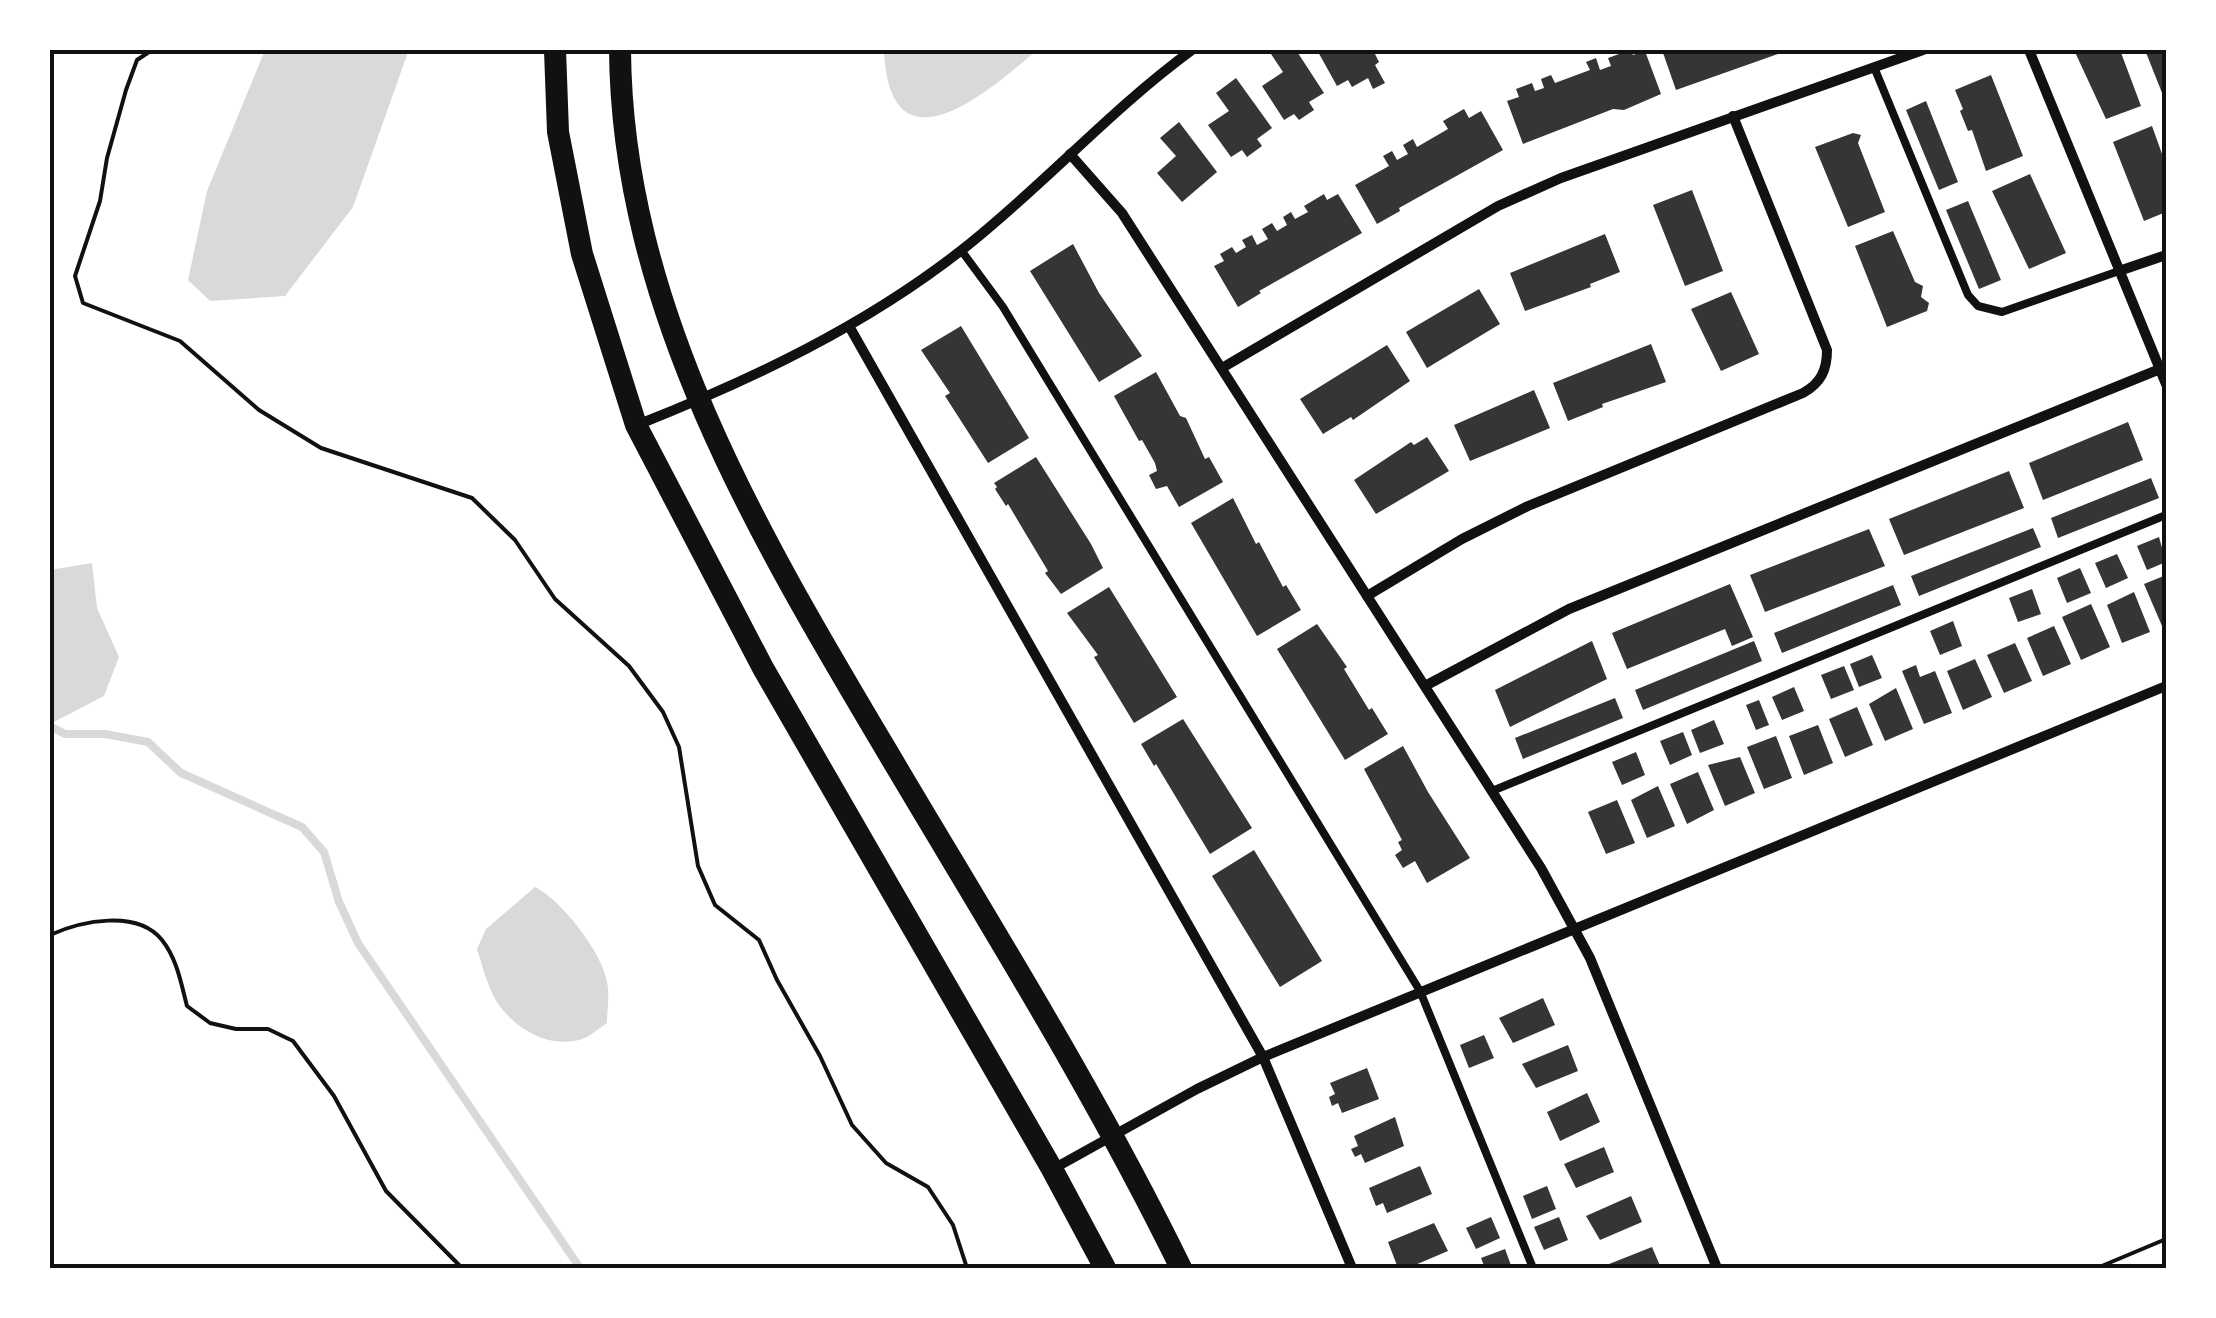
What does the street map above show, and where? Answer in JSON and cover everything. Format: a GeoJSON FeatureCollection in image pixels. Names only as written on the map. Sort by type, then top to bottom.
{"type":"FeatureCollection","features":[{"type":"Feature","properties":{"kind":"main road"},"geometry":{"type":"LineString","coordinates":[[556,50],[558,132],[582,254],[636,425],[763,668],[1106,1268]]}},
{"type":"Feature","properties":{"kind":"main road"},"geometry":{"type":"LineString","coordinates":[[620,50],[631,157],[647,247],[670,326],[699,400],[753,513],[839,669],[1112,1136],[1181,1268]]}},
{"type":"Feature","properties":{"kind":"street"},"geometry":{"type":"LineString","coordinates":[[636,425],[774,366],[849,326],[962,250],[1108,118],[1192,50]]}},
{"type":"Feature","properties":{"kind":"street"},"geometry":{"type":"LineString","coordinates":[[1222,368],[1498,206],[1560,178],[1923,50]]}},
{"type":"Feature","properties":{"kind":"street"},"geometry":{"type":"LineString","coordinates":[[2029,50],[2166,384]]}},
{"type":"Feature","properties":{"kind":"street"},"geometry":{"type":"LineString","coordinates":[[1367,596],[1528,506],[1803,393],[1821,378],[1828,350],[1732,116]]}},
{"type":"Feature","properties":{"kind":"street"},"geometry":{"type":"LineString","coordinates":[[1070,154],[1122,214],[1492,791],[1575,928],[1716,1268]]}},
{"type":"Feature","properties":{"kind":"street"},"geometry":{"type":"LineString","coordinates":[[2120,271],[2166,254]]}},
{"type":"Feature","properties":{"kind":"street"},"geometry":{"type":"LineString","coordinates":[[849,326],[1264,1056],[1352,1268]]}},
{"type":"Feature","properties":{"kind":"street"},"geometry":{"type":"LineString","coordinates":[[1425,686],[1569,608],[2160,368]]}},
{"type":"Feature","properties":{"kind":"street"},"geometry":{"type":"LineString","coordinates":[[1052,1169],[1264,1056],[2166,686]]}},
{"type":"Feature","properties":{"kind":"lane"},"geometry":{"type":"LineString","coordinates":[[1874,67],[1968,295],[1978,306],[2002,312],[2120,271]]}},
{"type":"Feature","properties":{"kind":"lane"},"geometry":{"type":"LineString","coordinates":[[962,250],[1003,307],[1420,992],[1533,1268]]}},
{"type":"Feature","properties":{"kind":"lane"},"geometry":{"type":"LineString","coordinates":[[1492,791],[2166,515]]}},
{"type":"Feature","properties":{"kind":"path"},"geometry":{"type":"LineString","coordinates":[[152,50],[138,60],[107,158],[100,201],[75,276],[83,303],[180,341],[260,410],[321,448],[472,498],[515,540],[555,599],[628,666],[663,712],[679,747],[698,866],[715,905],[759,940],[852,1125],[886,1162],[928,1187],[953,1224],[967,1268]]}},
{"type":"Feature","properties":{"kind":"path"},"geometry":{"type":"LineString","coordinates":[[50,936],[91,924],[126,920],[159,936],[175,962],[187,1006],[210,1022],[268,1029],[293,1041],[334,1096],[386,1191],[462,1268]]}},
{"type":"Feature","properties":{"kind":"path"},"geometry":{"type":"LineString","coordinates":[[2097,1268],[2166,1239]]}},
{"type":"Feature","properties":{"kind":"shaded area"},"geometry":{"type":"Polygon","coordinates":[[[265,50],[406,50],[407,55],[353,207],[285,296],[210,301],[188,280],[207,191],[265,50]]]}},
{"type":"Feature","properties":{"kind":"shaded area"},"geometry":{"type":"Polygon","coordinates":[[[884,50],[1037,50],[968,102],[944,114],[921,117],[903,110],[890,88],[884,50]]]}},
{"type":"Feature","properties":{"kind":"shaded area"},"geometry":{"type":"Polygon","coordinates":[[[92,563],[97,608],[119,657],[104,696],[50,724],[50,570],[92,563]]]}},
{"type":"Feature","properties":{"kind":"shaded area"},"geometry":{"type":"Polygon","coordinates":[[[535,887],[557,903],[579,928],[604,970],[607,1023],[574,1041],[546,1039],[510,1017],[493,995],[477,949],[486,929],[535,887]]]}},
{"type":"Feature","properties":{"kind":"building"},"geometry":{"type":"Polygon","coordinates":[[[1296,50],[1324,93],[1309,102],[1314,110],[1299,120],[1294,114],[1284,120],[1262,86],[1283,72],[1271,54],[1296,50]]]}},
{"type":"Feature","properties":{"kind":"building"},"geometry":{"type":"Polygon","coordinates":[[[1317,50],[1373,50],[1379,62],[1375,65],[1385,83],[1373,89],[1368,78],[1352,87],[1348,80],[1337,86],[1317,50]]]}},
{"type":"Feature","properties":{"kind":"building"},"geometry":{"type":"Polygon","coordinates":[[[1631,50],[1633,55],[1645,51],[1661,94],[1523,144],[1507,101],[1519,97],[1516,89],[1532,83],[1535,91],[1544,88],[1541,79],[1551,75],[1555,83],[1590,70],[1586,62],[1596,58],[1600,70],[1611,66],[1608,58],[1619,54],[1618,51],[1631,50]]]}},
{"type":"Feature","properties":{"kind":"building"},"geometry":{"type":"Polygon","coordinates":[[[1662,50],[1789,50],[1676,90],[1662,50]]]}},
{"type":"Feature","properties":{"kind":"building"},"geometry":{"type":"Polygon","coordinates":[[[2074,50],[2120,50],[2141,106],[2106,119],[2074,50]]]}},
{"type":"Feature","properties":{"kind":"building"},"geometry":{"type":"Polygon","coordinates":[[[2145,50],[2166,50],[2166,103],[2145,50]]]}},
{"type":"Feature","properties":{"kind":"building"},"geometry":{"type":"Polygon","coordinates":[[[1991,75],[2023,156],[1986,171],[1955,90],[1991,75]]]}},
{"type":"Feature","properties":{"kind":"building"},"geometry":{"type":"Polygon","coordinates":[[[1236,78],[1272,128],[1257,139],[1262,146],[1247,157],[1242,150],[1231,157],[1208,125],[1229,111],[1216,93],[1236,78]]]}},
{"type":"Feature","properties":{"kind":"building"},"geometry":{"type":"Polygon","coordinates":[[[1926,101],[1958,182],[1939,190],[1906,110],[1926,101]]]}},
{"type":"Feature","properties":{"kind":"building"},"geometry":{"type":"Polygon","coordinates":[[[1464,109],[1469,118],[1481,111],[1503,150],[1377,224],[1355,185],[1389,166],[1383,156],[1392,151],[1397,160],[1408,154],[1403,145],[1413,139],[1417,147],[1448,129],[1443,121],[1464,109]]]}},
{"type":"Feature","properties":{"kind":"building"},"geometry":{"type":"Polygon","coordinates":[[[1179,122],[1217,172],[1182,202],[1157,173],[1176,156],[1160,138],[1179,122]]]}},
{"type":"Feature","properties":{"kind":"building"},"geometry":{"type":"Polygon","coordinates":[[[2152,126],[2166,165],[2166,212],[2144,221],[2113,142],[2152,126]]]}},
{"type":"Feature","properties":{"kind":"building"},"geometry":{"type":"Polygon","coordinates":[[[1853,133],[1861,135],[1858,143],[1885,212],[1848,227],[1815,147],[1853,133]]]}},
{"type":"Feature","properties":{"kind":"building"},"geometry":{"type":"Polygon","coordinates":[[[2030,174],[2066,253],[2029,269],[1992,191],[2030,174]]]}},
{"type":"Feature","properties":{"kind":"building"},"geometry":{"type":"Polygon","coordinates":[[[1692,190],[1723,271],[1685,286],[1653,205],[1692,190]]]}},
{"type":"Feature","properties":{"kind":"building"},"geometry":{"type":"Polygon","coordinates":[[[1324,194],[1327,200],[1338,194],[1362,233],[1238,307],[1214,266],[1224,261],[1220,254],[1232,247],[1236,253],[1246,247],[1242,240],[1252,235],[1257,245],[1268,239],[1262,229],[1272,223],[1277,231],[1287,225],[1283,217],[1291,212],[1295,219],[1308,212],[1304,206],[1324,194]]]}},
{"type":"Feature","properties":{"kind":"building"},"geometry":{"type":"Polygon","coordinates":[[[1968,201],[2001,280],[1979,289],[1946,210],[1968,201]]]}},
{"type":"Feature","properties":{"kind":"building"},"geometry":{"type":"Polygon","coordinates":[[[1893,231],[1915,282],[1923,286],[1921,297],[1929,303],[1927,311],[1887,327],[1855,246],[1893,231]]]}},
{"type":"Feature","properties":{"kind":"building"},"geometry":{"type":"Polygon","coordinates":[[[1605,234],[1620,272],[1525,311],[1510,273],[1605,234]]]}},
{"type":"Feature","properties":{"kind":"building"},"geometry":{"type":"Polygon","coordinates":[[[1073,244],[1099,293],[1142,356],[1099,382],[1030,271],[1073,244]]]}},
{"type":"Feature","properties":{"kind":"building"},"geometry":{"type":"Polygon","coordinates":[[[1479,289],[1500,324],[1427,368],[1406,332],[1479,289]]]}},
{"type":"Feature","properties":{"kind":"building"},"geometry":{"type":"Polygon","coordinates":[[[1731,292],[1759,354],[1721,371],[1691,309],[1731,292]]]}},
{"type":"Feature","properties":{"kind":"building"},"geometry":{"type":"Polygon","coordinates":[[[961,326],[1029,438],[988,463],[945,396],[950,393],[921,350],[961,326]]]}},
{"type":"Feature","properties":{"kind":"building"},"geometry":{"type":"Polygon","coordinates":[[[1651,344],[1666,382],[1602,404],[1603,407],[1568,421],[1553,383],[1651,344]]]}},
{"type":"Feature","properties":{"kind":"building"},"geometry":{"type":"Polygon","coordinates":[[[1387,345],[1410,381],[1353,420],[1351,417],[1323,434],[1300,399],[1387,345]]]}},
{"type":"Feature","properties":{"kind":"building"},"geometry":{"type":"Polygon","coordinates":[[[1156,372],[1180,416],[1186,418],[1205,459],[1209,457],[1223,482],[1179,507],[1167,486],[1156,489],[1149,475],[1157,471],[1155,463],[1114,396],[1156,372]]]}},
{"type":"Feature","properties":{"kind":"building"},"geometry":{"type":"Polygon","coordinates":[[[1534,390],[1550,428],[1470,461],[1454,425],[1534,390]]]}},
{"type":"Feature","properties":{"kind":"building"},"geometry":{"type":"Polygon","coordinates":[[[2128,422],[2143,460],[2043,500],[2029,463],[2128,422]]]}},
{"type":"Feature","properties":{"kind":"building"},"geometry":{"type":"Polygon","coordinates":[[[1427,437],[1449,471],[1376,514],[1354,480],[1411,442],[1414,445],[1427,437]]]}},
{"type":"Feature","properties":{"kind":"building"},"geometry":{"type":"Polygon","coordinates":[[[1036,457],[1103,568],[1061,594],[1045,573],[1048,571],[1008,504],[995,489],[994,483],[1036,457]]]}},
{"type":"Feature","properties":{"kind":"building"},"geometry":{"type":"Polygon","coordinates":[[[2009,471],[2024,508],[1904,555],[1889,519],[2009,471]]]}},
{"type":"Feature","properties":{"kind":"building"},"geometry":{"type":"Polygon","coordinates":[[[2151,478],[2159,498],[2058,538],[2051,518],[2151,478]]]}},
{"type":"Feature","properties":{"kind":"building"},"geometry":{"type":"Polygon","coordinates":[[[1233,498],[1256,544],[1259,542],[1283,587],[1286,585],[1301,610],[1257,636],[1191,523],[1233,498]]]}},
{"type":"Feature","properties":{"kind":"building"},"geometry":{"type":"Polygon","coordinates":[[[2033,528],[2041,547],[1919,596],[1911,576],[2033,528]]]}},
{"type":"Feature","properties":{"kind":"building"},"geometry":{"type":"Polygon","coordinates":[[[1869,529],[1885,566],[1765,612],[1750,575],[1869,529]]]}},
{"type":"Feature","properties":{"kind":"building"},"geometry":{"type":"Polygon","coordinates":[[[2159,537],[2166,562],[2147,570],[2137,546],[2159,537]]]}},
{"type":"Feature","properties":{"kind":"building"},"geometry":{"type":"Polygon","coordinates":[[[2117,554],[2128,578],[2106,588],[2095,563],[2117,554]]]}},
{"type":"Feature","properties":{"kind":"building"},"geometry":{"type":"Polygon","coordinates":[[[2080,568],[2091,593],[2067,603],[2057,578],[2080,568]]]}},
{"type":"Feature","properties":{"kind":"building"},"geometry":{"type":"Polygon","coordinates":[[[2166,575],[2166,624],[2162,626],[2144,584],[2166,575]]]}},
{"type":"Feature","properties":{"kind":"building"},"geometry":{"type":"Polygon","coordinates":[[[1730,584],[1753,637],[1732,646],[1725,629],[1627,669],[1612,633],[1730,584]]]}},
{"type":"Feature","properties":{"kind":"building"},"geometry":{"type":"Polygon","coordinates":[[[1893,585],[1901,605],[1782,653],[1774,633],[1893,585]]]}},
{"type":"Feature","properties":{"kind":"building"},"geometry":{"type":"Polygon","coordinates":[[[1109,587],[1177,697],[1134,723],[1094,657],[1098,655],[1067,613],[1109,587]]]}},
{"type":"Feature","properties":{"kind":"building"},"geometry":{"type":"Polygon","coordinates":[[[2032,589],[2041,614],[2018,622],[2009,598],[2032,589]]]}},
{"type":"Feature","properties":{"kind":"building"},"geometry":{"type":"Polygon","coordinates":[[[2134,592],[2150,632],[2122,643],[2107,605],[2134,592]]]}},
{"type":"Feature","properties":{"kind":"building"},"geometry":{"type":"Polygon","coordinates":[[[2091,604],[2110,647],[2081,660],[2062,617],[2091,604]]]}},
{"type":"Feature","properties":{"kind":"building"},"geometry":{"type":"Polygon","coordinates":[[[1953,621],[1962,646],[1940,655],[1930,631],[1953,621]]]}},
{"type":"Feature","properties":{"kind":"building"},"geometry":{"type":"Polygon","coordinates":[[[1317,624],[1388,734],[1345,760],[1277,649],[1317,624]]]}},
{"type":"Feature","properties":{"kind":"building"},"geometry":{"type":"Polygon","coordinates":[[[2054,626],[2071,664],[2043,676],[2027,638],[2054,626]]]}},
{"type":"Feature","properties":{"kind":"building"},"geometry":{"type":"Polygon","coordinates":[[[1592,641],[1607,679],[1510,727],[1495,690],[1592,641]]]}},
{"type":"Feature","properties":{"kind":"building"},"geometry":{"type":"Polygon","coordinates":[[[1754,641],[1762,661],[1643,710],[1635,690],[1754,641]]]}},
{"type":"Feature","properties":{"kind":"building"},"geometry":{"type":"Polygon","coordinates":[[[2015,643],[2032,681],[2004,693],[1987,655],[2015,643]]]}},
{"type":"Feature","properties":{"kind":"building"},"geometry":{"type":"Polygon","coordinates":[[[1872,655],[1882,678],[1859,687],[1850,664],[1872,655]]]}},
{"type":"Feature","properties":{"kind":"building"},"geometry":{"type":"Polygon","coordinates":[[[1975,659],[1992,697],[1963,710],[1947,671],[1975,659]]]}},
{"type":"Feature","properties":{"kind":"building"},"geometry":{"type":"Polygon","coordinates":[[[1916,665],[1920,677],[1935,671],[1952,713],[1924,724],[1902,671],[1916,665]]]}},
{"type":"Feature","properties":{"kind":"building"},"geometry":{"type":"Polygon","coordinates":[[[1844,666],[1854,690],[1831,699],[1821,675],[1844,666]]]}},
{"type":"Feature","properties":{"kind":"building"},"geometry":{"type":"Polygon","coordinates":[[[1794,687],[1804,711],[1782,720],[1772,697],[1794,687]]]}},
{"type":"Feature","properties":{"kind":"building"},"geometry":{"type":"Polygon","coordinates":[[[1896,688],[1913,729],[1885,741],[1869,704],[1896,688]]]}},
{"type":"Feature","properties":{"kind":"building"},"geometry":{"type":"Polygon","coordinates":[[[1615,698],[1623,718],[1523,759],[1515,738],[1615,698]]]}},
{"type":"Feature","properties":{"kind":"building"},"geometry":{"type":"Polygon","coordinates":[[[1759,700],[1769,725],[1756,730],[1746,705],[1759,700]]]}},
{"type":"Feature","properties":{"kind":"building"},"geometry":{"type":"Polygon","coordinates":[[[1857,707],[1873,745],[1845,757],[1829,719],[1857,707]]]}},
{"type":"Feature","properties":{"kind":"building"},"geometry":{"type":"Polygon","coordinates":[[[1183,719],[1252,828],[1210,854],[1141,744],[1183,719]]]}},
{"type":"Feature","properties":{"kind":"building"},"geometry":{"type":"Polygon","coordinates":[[[1714,720],[1724,744],[1700,753],[1691,730],[1714,720]]]}},
{"type":"Feature","properties":{"kind":"building"},"geometry":{"type":"Polygon","coordinates":[[[1818,725],[1833,763],[1804,775],[1789,736],[1818,725]]]}},
{"type":"Feature","properties":{"kind":"building"},"geometry":{"type":"Polygon","coordinates":[[[1683,732],[1692,755],[1670,765],[1660,741],[1683,732]]]}},
{"type":"Feature","properties":{"kind":"building"},"geometry":{"type":"Polygon","coordinates":[[[1776,736],[1792,778],[1764,789],[1747,747],[1776,736]]]}},
{"type":"Feature","properties":{"kind":"building"},"geometry":{"type":"Polygon","coordinates":[[[1403,746],[1470,858],[1427,883],[1415,861],[1403,868],[1395,855],[1402,850],[1398,842],[1402,840],[1364,769],[1403,746]]]}},
{"type":"Feature","properties":{"kind":"building"},"geometry":{"type":"Polygon","coordinates":[[[1636,752],[1645,775],[1622,785],[1612,762],[1636,752]]]}},
{"type":"Feature","properties":{"kind":"building"},"geometry":{"type":"Polygon","coordinates":[[[1740,757],[1755,793],[1725,806],[1708,765],[1740,757]]]}},
{"type":"Feature","properties":{"kind":"building"},"geometry":{"type":"Polygon","coordinates":[[[1698,772],[1714,810],[1687,824],[1670,784],[1698,772]]]}},
{"type":"Feature","properties":{"kind":"building"},"geometry":{"type":"Polygon","coordinates":[[[1658,786],[1675,826],[1647,838],[1631,800],[1658,786]]]}},
{"type":"Feature","properties":{"kind":"building"},"geometry":{"type":"Polygon","coordinates":[[[1617,800],[1635,843],[1606,854],[1588,812],[1617,800]]]}},
{"type":"Feature","properties":{"kind":"building"},"geometry":{"type":"Polygon","coordinates":[[[1254,850],[1322,961],[1280,987],[1212,876],[1254,850]]]}},
{"type":"Feature","properties":{"kind":"building"},"geometry":{"type":"Polygon","coordinates":[[[1543,998],[1555,1025],[1513,1043],[1499,1018],[1543,998]]]}},
{"type":"Feature","properties":{"kind":"building"},"geometry":{"type":"Polygon","coordinates":[[[1484,1035],[1494,1058],[1469,1068],[1460,1045],[1484,1035]]]}},
{"type":"Feature","properties":{"kind":"building"},"geometry":{"type":"Polygon","coordinates":[[[1568,1045],[1578,1071],[1536,1088],[1522,1064],[1568,1045]]]}},
{"type":"Feature","properties":{"kind":"building"},"geometry":{"type":"Polygon","coordinates":[[[1367,1068],[1379,1099],[1342,1113],[1338,1103],[1332,1106],[1329,1097],[1335,1094],[1330,1083],[1367,1068]]]}},
{"type":"Feature","properties":{"kind":"building"},"geometry":{"type":"Polygon","coordinates":[[[1587,1093],[1600,1122],[1560,1141],[1547,1112],[1587,1093]]]}},
{"type":"Feature","properties":{"kind":"building"},"geometry":{"type":"Polygon","coordinates":[[[1395,1117],[1404,1146],[1365,1163],[1361,1154],[1355,1157],[1351,1149],[1358,1146],[1354,1136],[1395,1117]]]}},
{"type":"Feature","properties":{"kind":"building"},"geometry":{"type":"Polygon","coordinates":[[[1604,1147],[1614,1172],[1576,1188],[1564,1164],[1604,1147]]]}},
{"type":"Feature","properties":{"kind":"building"},"geometry":{"type":"Polygon","coordinates":[[[1420,1166],[1432,1194],[1387,1213],[1383,1203],[1376,1206],[1369,1188],[1420,1166]]]}},
{"type":"Feature","properties":{"kind":"building"},"geometry":{"type":"Polygon","coordinates":[[[1547,1186],[1556,1209],[1532,1219],[1523,1196],[1547,1186]]]}},
{"type":"Feature","properties":{"kind":"building"},"geometry":{"type":"Polygon","coordinates":[[[1631,1196],[1642,1222],[1600,1240],[1586,1216],[1631,1196]]]}},
{"type":"Feature","properties":{"kind":"building"},"geometry":{"type":"Polygon","coordinates":[[[1491,1217],[1500,1238],[1476,1249],[1466,1228],[1491,1217]]]}},
{"type":"Feature","properties":{"kind":"building"},"geometry":{"type":"Polygon","coordinates":[[[1559,1217],[1568,1240],[1544,1250],[1534,1227],[1559,1217]]]}},
{"type":"Feature","properties":{"kind":"building"},"geometry":{"type":"Polygon","coordinates":[[[1434,1223],[1448,1251],[1408,1268],[1398,1268],[1388,1242],[1434,1223]]]}},
{"type":"Feature","properties":{"kind":"building"},"geometry":{"type":"Polygon","coordinates":[[[1652,1247],[1661,1268],[1599,1268],[1652,1247]]]}},
{"type":"Feature","properties":{"kind":"building"},"geometry":{"type":"Polygon","coordinates":[[[1505,1249],[1512,1268],[1485,1268],[1481,1258],[1505,1249]]]}},
{"type":"Feature","properties":{"kind":"waterway"},"geometry":{"type":"LineString","coordinates":[[50,726],[65,734],[105,734],[148,742],[181,773],[302,827],[324,852],[339,902],[358,943],[580,1268]]}}]}
